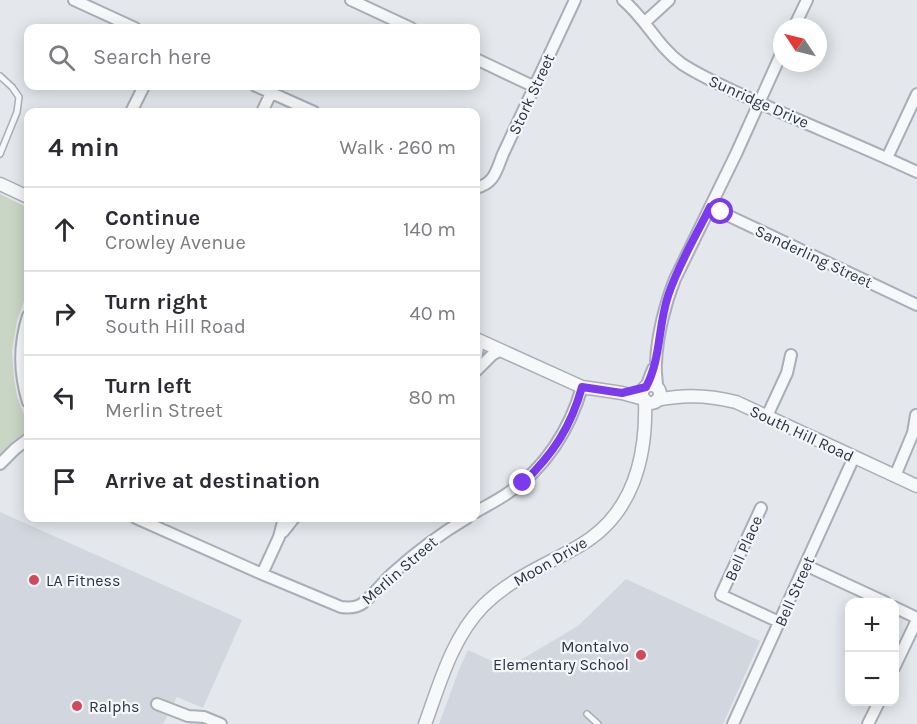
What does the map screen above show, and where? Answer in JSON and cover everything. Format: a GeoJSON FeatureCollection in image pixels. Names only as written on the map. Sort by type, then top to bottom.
{"type":"FeatureCollection","features":[{"type":"Feature","properties":{"kind":"street"},"geometry":{"type":"LineString","coordinates":[[74,0],[126,24]]}},
{"type":"Feature","properties":{"kind":"street"},"geometry":{"type":"LineString","coordinates":[[351,0],[402,24]]}},
{"type":"Feature","properties":{"kind":"street","name":"Stork Street"},"geometry":{"type":"LineString","coordinates":[[480,187],[493,178],[497,171],[575,0]]}},
{"type":"Feature","properties":{"kind":"street","name":"Sunridge Drive"},"geometry":{"type":"LineString","coordinates":[[623,0],[645,22],[663,46],[682,64],[702,76],[917,172]]}},
{"type":"Feature","properties":{"kind":"street"},"geometry":{"type":"LineString","coordinates":[[645,22],[669,0]]}},
{"type":"Feature","properties":{"kind":"street"},"geometry":{"type":"LineString","coordinates":[[798,18],[807,0]]}},
{"type":"Feature","properties":{"kind":"street"},"geometry":{"type":"LineString","coordinates":[[480,61],[535,87]]}},
{"type":"Feature","properties":{"kind":"street"},"geometry":{"type":"LineString","coordinates":[[651,394],[668,297],[773,72]]}},
{"type":"Feature","properties":{"kind":"street"},"geometry":{"type":"LineString","coordinates":[[133,108],[142,90]]}},
{"type":"Feature","properties":{"kind":"street"},"geometry":{"type":"LineString","coordinates":[[265,90],[305,108]]}},
{"type":"Feature","properties":{"kind":"street"},"geometry":{"type":"LineString","coordinates":[[264,108],[271,93]]}},
{"type":"Feature","properties":{"kind":"street"},"geometry":{"type":"LineString","coordinates":[[887,158],[917,94]]}},
{"type":"Feature","properties":{"kind":"street"},"geometry":{"type":"LineString","coordinates":[[0,184],[24,195]]}},
{"type":"Feature","properties":{"kind":"street","name":"Sanderling Street"},"geometry":{"type":"LineString","coordinates":[[710,207],[917,304]]}},
{"type":"Feature","properties":{"kind":"street","name":"South Hill Road"},"geometry":{"type":"LineString","coordinates":[[480,342],[582,387],[622,393],[722,398],[736,402],[917,486]]}},
{"type":"Feature","properties":{"kind":"street"},"geometry":{"type":"LineString","coordinates":[[24,349],[21,364],[24,384]]}},
{"type":"Feature","properties":{"kind":"street"},"geometry":{"type":"LineString","coordinates":[[480,367],[499,351]]}},
{"type":"Feature","properties":{"kind":"street"},"geometry":{"type":"LineString","coordinates":[[767,416],[787,373],[791,355]]}},
{"type":"Feature","properties":{"kind":"street"},"geometry":{"type":"LineString","coordinates":[[480,510],[523,483],[550,454],[571,418],[582,387]]}},
{"type":"Feature","properties":{"kind":"street","name":"Moon Drive"},"geometry":{"type":"LineString","coordinates":[[425,724],[452,652],[483,606],[518,578],[581,545],[596,534],[617,512],[626,498],[639,466],[651,394]]}},
{"type":"Feature","properties":{"kind":"street"},"geometry":{"type":"LineString","coordinates":[[895,476],[913,433],[916,415]]}},
{"type":"Feature","properties":{"kind":"street"},"geometry":{"type":"LineString","coordinates":[[0,465],[24,442]]}},
{"type":"Feature","properties":{"kind":"street","name":"Bell Street"},"geometry":{"type":"LineString","coordinates":[[733,724],[854,457]]}},
{"type":"Feature","properties":{"kind":"street","name":"Bell Place"},"geometry":{"type":"LineString","coordinates":[[761,508],[721,595],[779,622]]}},
{"type":"Feature","properties":{"kind":"street"},"geometry":{"type":"LineString","coordinates":[[262,574],[279,537],[283,522]]}},
{"type":"Feature","properties":{"kind":"street"},"geometry":{"type":"LineString","coordinates":[[279,537],[291,522]]}},
{"type":"Feature","properties":{"kind":"street","name":"Merlin Street"},"geometry":{"type":"LineString","coordinates":[[160,523],[262,574],[341,607],[349,608],[364,602],[418,551],[460,522]]}},
{"type":"Feature","properties":{"kind":"street"},"geometry":{"type":"LineString","coordinates":[[805,565],[874,598]]}},
{"type":"Feature","properties":{"kind":"street"},"geometry":{"type":"LineString","coordinates":[[899,610],[917,619],[899,657]]}},
{"type":"Feature","properties":{"kind":"street"},"geometry":{"type":"LineString","coordinates":[[157,704],[188,716],[204,717],[221,724]]}},
{"type":"Feature","properties":{"kind":"street"},"geometry":{"type":"LineString","coordinates":[[868,724],[877,706]]}},
{"type":"Feature","properties":{"kind":"lane"},"geometry":{"type":"LineString","coordinates":[[0,76],[19,97],[17,111],[0,154]]}},
{"type":"Feature","properties":{"kind":"lane"},"geometry":{"type":"LineString","coordinates":[[587,714],[598,724]]}},
{"type":"Feature","properties":{"kind":"shaded area"},"geometry":{"type":"Polygon","coordinates":[[[0,512],[242,620],[203,708],[177,697],[163,724],[0,724],[0,512]]]}},
{"type":"Feature","properties":{"kind":"shaded area","name":"Montalvo Elementary School"},"geometry":{"type":"Polygon","coordinates":[[[626,579],[760,641],[723,724],[439,724],[468,650],[507,668],[578,626],[626,579]]]}},
{"type":"Feature","properties":{"kind":"green space"},"geometry":{"type":"Polygon","coordinates":[[[0,194],[24,206],[24,302],[17,320],[12,351],[17,397],[24,414],[24,435],[0,454],[0,194]]]}},
{"type":"Feature","properties":{"kind":"place","name":"LA Fitness"},"geometry":{"type":"Point","coordinates":[34,580]}},
{"type":"Feature","properties":{"kind":"place","name":"Montalvo Elementary School"},"geometry":{"type":"Point","coordinates":[641,655]}},
{"type":"Feature","properties":{"kind":"place","name":"Ralphs"},"geometry":{"type":"Point","coordinates":[77,706]}},
{"type":"Feature","properties":{"kind":"route"},"geometry":{"type":"LineString","coordinates":[[523,483],[550,454],[562,435],[579,399],[582,387],[622,393],[646,387],[656,363],[663,317],[675,279],[710,207],[721,212]]}}]}
